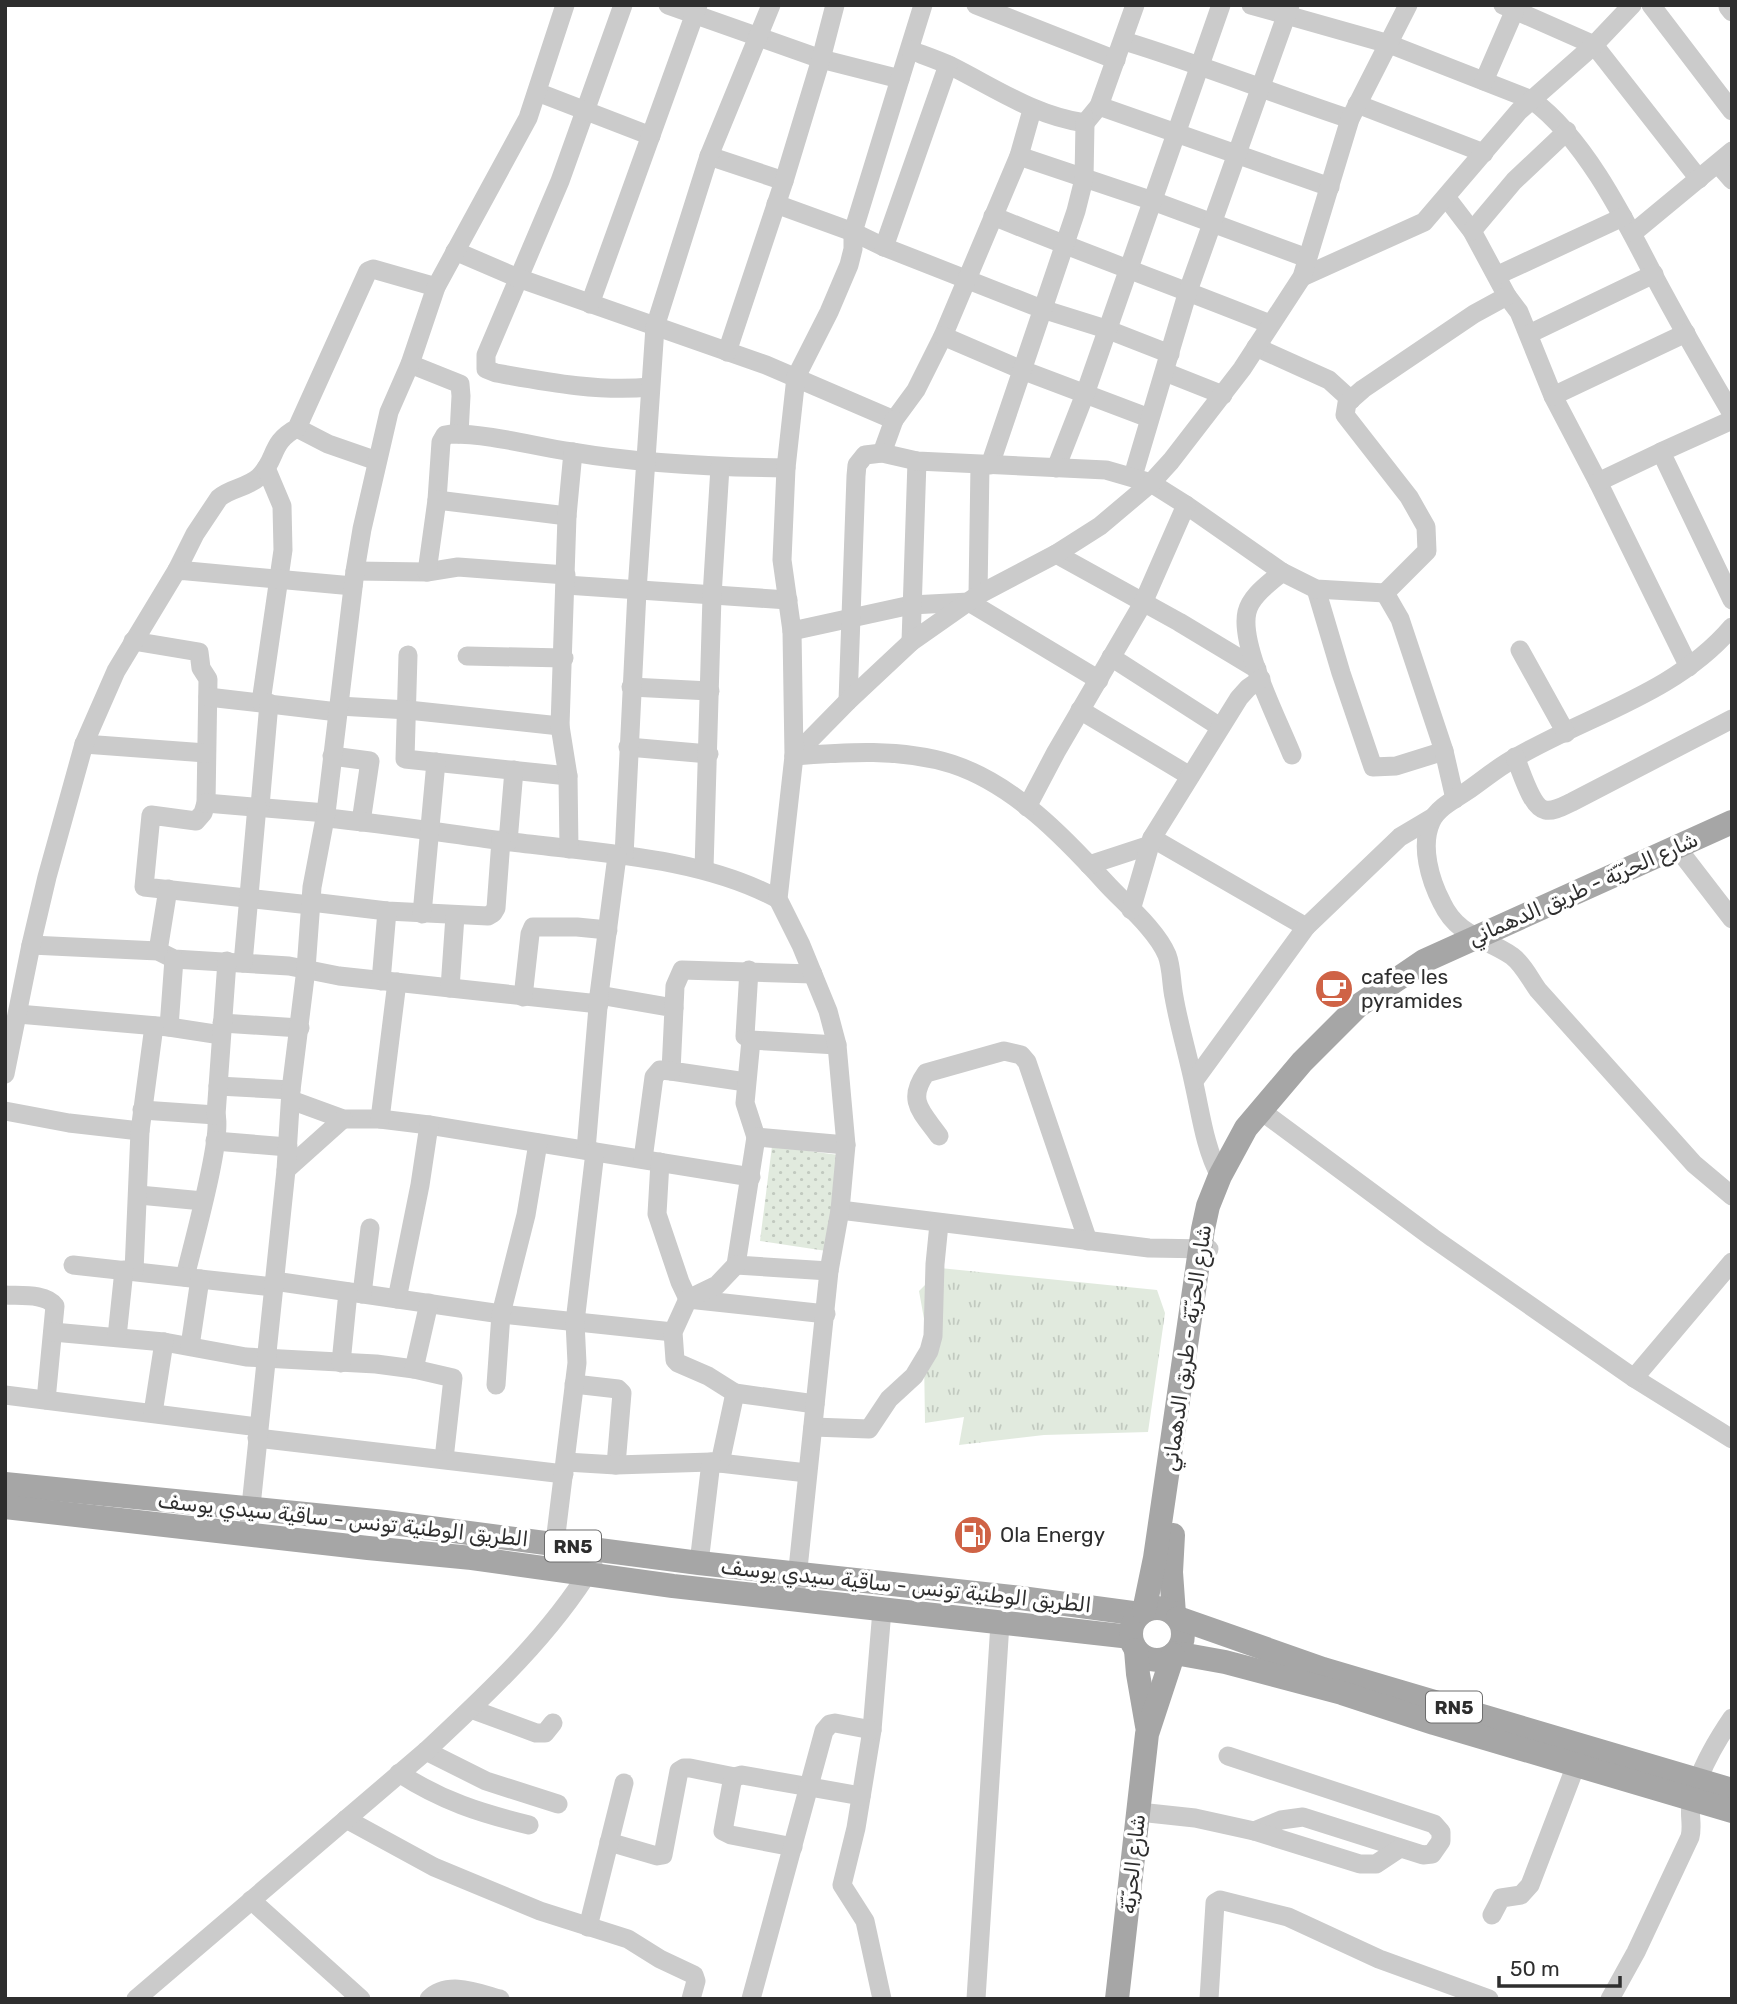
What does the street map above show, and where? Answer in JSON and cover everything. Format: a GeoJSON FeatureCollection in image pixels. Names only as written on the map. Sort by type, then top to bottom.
{"type":"FeatureCollection","features":[{"type":"Feature","properties":{"kind":"main road","name":"شارع الحرّيّة - طريق الدهماني"},"geometry":{"type":"LineString","coordinates":[[1176,1616],[1171,1589],[1172,1546],[1208,1206],[1238,1140],[1336,1040],[1381,1002],[1482,941],[1732,822]]}},
{"type":"Feature","properties":{"kind":"main road","name":"شارع الحرّيّة - طريق الدهماني"},"geometry":{"type":"LineString","coordinates":[[1482,941],[1732,836]]}},
{"type":"Feature","properties":{"kind":"main road","name":"شارع الحرّيّة - طريق الدهماني"},"geometry":{"type":"LineString","coordinates":[[1138,1628],[1155,1558],[1204,1249],[1238,1161],[1264,1112]]}},
{"type":"Feature","properties":{"kind":"main road","name":"الطريق الوطنية تونس - ساقية سيدي يوسف"},"geometry":{"type":"LineString","coordinates":[[5,1484],[385,1522],[554,1555],[588,1574],[1000,1623],[1138,1628]]}},
{"type":"Feature","properties":{"kind":"main road","name":"الطريق الوطنية تونس - ساقية سيدي يوسف"},"geometry":{"type":"LineString","coordinates":[[5,1507],[248,1535],[554,1555],[603,1550],[1021,1598],[1138,1628]]}},
{"type":"Feature","properties":{"kind":"main road"},"geometry":{"type":"LineString","coordinates":[[1159,1608],[1176,1616],[1183,1633],[1180,1647],[1166,1659],[1150,1659],[1138,1628],[1159,1608]]}},
{"type":"Feature","properties":{"kind":"main road","name":"RN5"},"geometry":{"type":"LineString","coordinates":[[1176,1616],[1323,1669],[1696,1790],[1732,1811]]}},
{"type":"Feature","properties":{"kind":"main road","name":"شارع الحرّيّة"},"geometry":{"type":"LineString","coordinates":[[1138,1628],[1138,1674],[1148,1730]]}},
{"type":"Feature","properties":{"kind":"main road","name":"RN5"},"geometry":{"type":"LineString","coordinates":[[1174,1654],[1226,1662],[1342,1693],[1576,1765],[1696,1790],[1732,1790]]}},
{"type":"Feature","properties":{"kind":"main road","name":"شارع الحرّيّة"},"geometry":{"type":"LineString","coordinates":[[1117,1999],[1148,1730],[1174,1654]]}},
{"type":"Feature","properties":{"kind":"street"},"geometry":{"type":"LineString","coordinates":[[248,1535],[306,969],[310,903],[326,816],[354,579],[377,461],[389,412],[410,364],[436,287],[516,142],[537,92],[565,5]]}},
{"type":"Feature","properties":{"kind":"street"},"geometry":{"type":"LineString","coordinates":[[623,5],[560,181],[486,355],[486,369],[496,373],[580,386],[625,389],[650,387]]}},
{"type":"Feature","properties":{"kind":"street"},"geometry":{"type":"LineString","coordinates":[[668,5],[696,10],[821,59],[900,79]]}},
{"type":"Feature","properties":{"kind":"street"},"geometry":{"type":"LineString","coordinates":[[554,1555],[577,1354],[575,1322],[591,1151],[599,1000],[620,856],[655,327],[709,156],[771,5]]}},
{"type":"Feature","properties":{"kind":"street"},"geometry":{"type":"LineString","coordinates":[[727,352],[784,181],[835,5]]}},
{"type":"Feature","properties":{"kind":"street"},"geometry":{"type":"LineString","coordinates":[[795,1600],[807,1473],[846,1146],[837,1045],[828,1010],[778,899],[794,756],[792,631],[782,560],[786,468],[796,377],[829,312],[849,264],[853,232],[923,5]]}},
{"type":"Feature","properties":{"kind":"street"},"geometry":{"type":"LineString","coordinates":[[976,5],[1116,60]]}},
{"type":"Feature","properties":{"kind":"street"},"geometry":{"type":"LineString","coordinates":[[974,598],[985,465],[1022,370],[1084,179],[1085,123],[1099,106],[1135,5]]}},
{"type":"Feature","properties":{"kind":"street"},"geometry":{"type":"LineString","coordinates":[[1056,468],[1085,394],[1221,5]]}},
{"type":"Feature","properties":{"kind":"street"},"geometry":{"type":"LineString","coordinates":[[1251,5],[1288,10],[1390,44],[1532,100],[1567,131],[1628,225],[1732,414]]}},
{"type":"Feature","properties":{"kind":"street"},"geometry":{"type":"LineString","coordinates":[[794,756],[911,642],[974,598],[1056,554],[1100,526],[1223,395],[1302,277],[1353,111],[1408,5]]}},
{"type":"Feature","properties":{"kind":"street"},"geometry":{"type":"LineString","coordinates":[[1302,277],[1424,222],[1519,111],[1594,45],[1632,5]]}},
{"type":"Feature","properties":{"kind":"street"},"geometry":{"type":"LineString","coordinates":[[1651,5],[1732,111]]}},
{"type":"Feature","properties":{"kind":"street"},"geometry":{"type":"LineString","coordinates":[[1484,80],[1512,7],[1594,45],[1699,179]]}},
{"type":"Feature","properties":{"kind":"street"},"geometry":{"type":"LineString","coordinates":[[590,304],[696,10]]}},
{"type":"Feature","properties":{"kind":"street"},"geometry":{"type":"LineString","coordinates":[[1142,480],[1149,418],[1188,291],[1288,10]]}},
{"type":"Feature","properties":{"kind":"street"},"geometry":{"type":"LineString","coordinates":[[1124,41],[1199,64],[1261,89],[1353,111],[1484,153]]}},
{"type":"Feature","properties":{"kind":"street"},"geometry":{"type":"LineString","coordinates":[[910,50],[948,65],[1032,110],[1066,121],[1085,123]]}},
{"type":"Feature","properties":{"kind":"street"},"geometry":{"type":"LineString","coordinates":[[884,247],[948,65]]}},
{"type":"Feature","properties":{"kind":"street"},"geometry":{"type":"LineString","coordinates":[[537,92],[651,136]]}},
{"type":"Feature","properties":{"kind":"street"},"geometry":{"type":"LineString","coordinates":[[1099,106],[1330,187]]}},
{"type":"Feature","properties":{"kind":"street"},"geometry":{"type":"LineString","coordinates":[[882,453],[894,420],[916,390],[968,279],[1019,156],[1032,110]]}},
{"type":"Feature","properties":{"kind":"street"},"geometry":{"type":"LineString","coordinates":[[1472,231],[1514,181],[1567,131]]}},
{"type":"Feature","properties":{"kind":"street"},"geometry":{"type":"LineString","coordinates":[[709,156],[784,181]]}},
{"type":"Feature","properties":{"kind":"street"},"geometry":{"type":"LineString","coordinates":[[1019,156],[1153,201],[1307,258]]}},
{"type":"Feature","properties":{"kind":"street"},"geometry":{"type":"LineString","coordinates":[[1498,275],[1628,225],[1699,179],[1725,157],[1732,180]]}},
{"type":"Feature","properties":{"kind":"street"},"geometry":{"type":"LineString","coordinates":[[1446,197],[1472,231],[1507,296],[1519,312],[1553,396],[1689,667]]}},
{"type":"Feature","properties":{"kind":"street"},"geometry":{"type":"LineString","coordinates":[[776,204],[853,232],[884,247],[1042,309],[1106,329],[1223,395]]}},
{"type":"Feature","properties":{"kind":"street"},"geometry":{"type":"LineString","coordinates":[[993,216],[1270,324]]}},
{"type":"Feature","properties":{"kind":"street"},"geometry":{"type":"LineString","coordinates":[[455,251],[517,278],[796,377],[894,420]]}},
{"type":"Feature","properties":{"kind":"street"},"geometry":{"type":"LineString","coordinates":[[5,1074],[30,944],[72,780],[101,702],[133,641],[219,498],[248,485],[266,468],[282,437],[297,428],[368,271],[373,269],[436,287]]}},
{"type":"Feature","properties":{"kind":"street"},"geometry":{"type":"LineString","coordinates":[[1529,334],[1654,274]]}},
{"type":"Feature","properties":{"kind":"street"},"geometry":{"type":"LineString","coordinates":[[848,701],[857,465],[865,455],[882,453],[917,461],[1106,470],[1142,480],[1186,505],[1282,572],[1316,589],[1385,593],[1427,551],[1426,527],[1409,497],[1345,415],[1347,403],[1363,389],[1475,314],[1507,296]]}},
{"type":"Feature","properties":{"kind":"street"},"geometry":{"type":"LineString","coordinates":[[1553,396],[1686,333]]}},
{"type":"Feature","properties":{"kind":"street"},"geometry":{"type":"LineString","coordinates":[[943,336],[1022,370],[1149,418]]}},
{"type":"Feature","properties":{"kind":"street"},"geometry":{"type":"LineString","coordinates":[[1256,347],[1329,380],[1351,400]]}},
{"type":"Feature","properties":{"kind":"street"},"geometry":{"type":"LineString","coordinates":[[410,364],[460,384],[459,434]]}},
{"type":"Feature","properties":{"kind":"street"},"geometry":{"type":"LineString","coordinates":[[1598,482],[1732,420]]}},
{"type":"Feature","properties":{"kind":"street"},"geometry":{"type":"LineString","coordinates":[[297,428],[328,444],[377,461]]}},
{"type":"Feature","properties":{"kind":"street"},"geometry":{"type":"LineString","coordinates":[[427,572],[437,500],[441,442],[445,435],[459,434],[573,452],[646,460],[720,467],[786,468]]}},
{"type":"Feature","properties":{"kind":"street"},"geometry":{"type":"LineString","coordinates":[[569,849],[568,776],[560,726],[567,516],[573,452]]}},
{"type":"Feature","properties":{"kind":"street"},"geometry":{"type":"LineString","coordinates":[[1661,452],[1732,600]]}},
{"type":"Feature","properties":{"kind":"street"},"geometry":{"type":"LineString","coordinates":[[911,642],[917,461]]}},
{"type":"Feature","properties":{"kind":"street"},"geometry":{"type":"LineString","coordinates":[[704,869],[712,596],[720,467]]}},
{"type":"Feature","properties":{"kind":"street"},"geometry":{"type":"LineString","coordinates":[[190,1346],[192,1278],[203,1201],[218,1126],[215,1115],[222,1029],[250,898],[265,702],[277,578],[283,550],[282,506],[266,468]]}},
{"type":"Feature","properties":{"kind":"street"},"geometry":{"type":"LineString","coordinates":[[437,500],[567,516]]}},
{"type":"Feature","properties":{"kind":"street"},"geometry":{"type":"LineString","coordinates":[[1027,807],[1143,603],[1186,505]]}},
{"type":"Feature","properties":{"kind":"street"},"geometry":{"type":"LineString","coordinates":[[1056,554],[1259,674]]}},
{"type":"Feature","properties":{"kind":"street"},"geometry":{"type":"LineString","coordinates":[[177,570],[277,578],[354,579],[458,567],[637,591],[788,600]]}},
{"type":"Feature","properties":{"kind":"street"},"geometry":{"type":"LineString","coordinates":[[1282,572],[1258,594],[1247,611],[1245,630],[1259,674],[1292,755]]}},
{"type":"Feature","properties":{"kind":"street"},"geometry":{"type":"LineString","coordinates":[[1316,589],[1373,767],[1388,768],[1444,751]]}},
{"type":"Feature","properties":{"kind":"street"},"geometry":{"type":"LineString","coordinates":[[1385,593],[1400,620],[1444,751],[1455,799]]}},
{"type":"Feature","properties":{"kind":"street"},"geometry":{"type":"LineString","coordinates":[[792,631],[911,605],[974,598],[1098,680]]}},
{"type":"Feature","properties":{"kind":"street"},"geometry":{"type":"LineString","coordinates":[[1194,1081],[1306,927],[1400,838],[1515,757],[1658,688],[1729,637]]}},
{"type":"Feature","properties":{"kind":"street"},"geometry":{"type":"LineString","coordinates":[[133,641],[199,652],[201,668],[208,676],[206,803],[203,813],[196,821],[150,815],[144,887],[422,914],[488,916],[495,911],[514,770]]}},
{"type":"Feature","properties":{"kind":"street"},"geometry":{"type":"LineString","coordinates":[[1520,650],[1566,733]]}},
{"type":"Feature","properties":{"kind":"street"},"geometry":{"type":"LineString","coordinates":[[408,655],[405,759],[568,776]]}},
{"type":"Feature","properties":{"kind":"street"},"geometry":{"type":"LineString","coordinates":[[467,656],[564,658]]}},
{"type":"Feature","properties":{"kind":"street"},"geometry":{"type":"LineString","coordinates":[[1111,657],[1220,727]]}},
{"type":"Feature","properties":{"kind":"street"},"geometry":{"type":"LineString","coordinates":[[1131,910],[1151,842],[1220,727],[1259,674]]}},
{"type":"Feature","properties":{"kind":"street"},"geometry":{"type":"LineString","coordinates":[[631,687],[710,691]]}},
{"type":"Feature","properties":{"kind":"street"},"geometry":{"type":"LineString","coordinates":[[208,696],[338,709],[408,710],[560,726]]}},
{"type":"Feature","properties":{"kind":"street"},"geometry":{"type":"LineString","coordinates":[[1080,710],[1190,776]]}},
{"type":"Feature","properties":{"kind":"street"},"geometry":{"type":"LineString","coordinates":[[1515,757],[1533,799],[1543,810],[1549,810],[1572,802],[1732,719]]}},
{"type":"Feature","properties":{"kind":"street"},"geometry":{"type":"LineString","coordinates":[[84,744],[206,753]]}},
{"type":"Feature","properties":{"kind":"street"},"geometry":{"type":"LineString","coordinates":[[628,747],[709,754]]}},
{"type":"Feature","properties":{"kind":"street"},"geometry":{"type":"LineString","coordinates":[[794,756],[878,752],[951,764],[989,781],[1027,807],[1089,865],[1152,932],[1166,954],[1173,996],[1211,1156],[1220,1176]]}},
{"type":"Feature","properties":{"kind":"street"},"geometry":{"type":"LineString","coordinates":[[332,756],[370,761],[361,822]]}},
{"type":"Feature","properties":{"kind":"street"},"geometry":{"type":"LineString","coordinates":[[422,914],[436,762]]}},
{"type":"Feature","properties":{"kind":"street"},"geometry":{"type":"LineString","coordinates":[[206,803],[259,806],[704,869],[741,881],[778,899]]}},
{"type":"Feature","properties":{"kind":"street"},"geometry":{"type":"LineString","coordinates":[[1432,818],[1427,833],[1427,860],[1448,914],[1459,926],[1482,941],[1516,958],[1538,990],[1695,1164],[1732,1196]]}},
{"type":"Feature","properties":{"kind":"street"},"geometry":{"type":"LineString","coordinates":[[1089,865],[1151,842],[1306,927]]}},
{"type":"Feature","properties":{"kind":"street"},"geometry":{"type":"LineString","coordinates":[[1685,858],[1732,919]]}},
{"type":"Feature","properties":{"kind":"street"},"geometry":{"type":"LineString","coordinates":[[117,1337],[139,1195],[142,1110],[162,1026],[168,889]]}},
{"type":"Feature","properties":{"kind":"street"},"geometry":{"type":"LineString","coordinates":[[380,1119],[389,981],[387,911]]}},
{"type":"Feature","properties":{"kind":"street"},"geometry":{"type":"LineString","coordinates":[[450,988],[455,916]]}},
{"type":"Feature","properties":{"kind":"street"},"geometry":{"type":"LineString","coordinates":[[523,997],[533,927],[608,930]]}},
{"type":"Feature","properties":{"kind":"street"},"geometry":{"type":"LineString","coordinates":[[30,944],[306,969],[322,974],[523,997],[599,1000],[674,1008]]}},
{"type":"Feature","properties":{"kind":"street"},"geometry":{"type":"LineString","coordinates":[[671,1071],[675,986],[682,970],[813,974]]}},
{"type":"Feature","properties":{"kind":"street"},"geometry":{"type":"LineString","coordinates":[[749,970],[743,1034],[751,1040],[837,1045]]}},
{"type":"Feature","properties":{"kind":"street"},"geometry":{"type":"LineString","coordinates":[[18,1014],[222,1029],[300,1028]]}},
{"type":"Feature","properties":{"kind":"street"},"geometry":{"type":"LineString","coordinates":[[751,1040],[746,1111],[756,1137],[736,1265],[717,1286],[688,1299],[673,1332],[676,1360],[736,1393],[815,1404]]}},
{"type":"Feature","properties":{"kind":"street"},"geometry":{"type":"LineString","coordinates":[[939,1136],[915,1095],[918,1084],[926,1073],[1004,1051],[1021,1055],[1027,1062],[1088,1241]]}},
{"type":"Feature","properties":{"kind":"street"},"geometry":{"type":"LineString","coordinates":[[688,1299],[657,1214],[652,1161],[654,1077],[660,1070],[746,1082]]}},
{"type":"Feature","properties":{"kind":"street"},"geometry":{"type":"LineString","coordinates":[[218,1086],[291,1095],[343,1119],[380,1119],[429,1125],[751,1177]]}},
{"type":"Feature","properties":{"kind":"street"},"geometry":{"type":"LineString","coordinates":[[142,1110],[215,1115]]}},
{"type":"Feature","properties":{"kind":"street"},"geometry":{"type":"LineString","coordinates":[[5,1111],[69,1123],[141,1131]]}},
{"type":"Feature","properties":{"kind":"street"},"geometry":{"type":"LineString","coordinates":[[1264,1112],[1433,1238],[1634,1378],[1732,1439]]}},
{"type":"Feature","properties":{"kind":"street"},"geometry":{"type":"LineString","coordinates":[[286,1170],[343,1119]]}},
{"type":"Feature","properties":{"kind":"street"},"geometry":{"type":"LineString","coordinates":[[397,1299],[429,1125]]}},
{"type":"Feature","properties":{"kind":"street"},"geometry":{"type":"LineString","coordinates":[[756,1137],[846,1146]]}},
{"type":"Feature","properties":{"kind":"street"},"geometry":{"type":"LineString","coordinates":[[215,1141],[288,1147]]}},
{"type":"Feature","properties":{"kind":"street"},"geometry":{"type":"LineString","coordinates":[[495,1385],[501,1314],[526,1215],[538,1143]]}},
{"type":"Feature","properties":{"kind":"street"},"geometry":{"type":"LineString","coordinates":[[139,1195],[203,1201]]}},
{"type":"Feature","properties":{"kind":"street"},"geometry":{"type":"LineString","coordinates":[[840,1210],[1149,1248],[1204,1249]]}},
{"type":"Feature","properties":{"kind":"street"},"geometry":{"type":"LineString","coordinates":[[813,1427],[869,1429],[889,1399],[914,1376],[921,1365],[933,1336],[939,1224]]}},
{"type":"Feature","properties":{"kind":"street"},"geometry":{"type":"LineString","coordinates":[[341,1363],[370,1228]]}},
{"type":"Feature","properties":{"kind":"street"},"geometry":{"type":"LineString","coordinates":[[1634,1378],[1732,1262]]}},
{"type":"Feature","properties":{"kind":"street"},"geometry":{"type":"LineString","coordinates":[[73,1265],[355,1293],[501,1314],[673,1332]]}},
{"type":"Feature","properties":{"kind":"street"},"geometry":{"type":"LineString","coordinates":[[736,1265],[830,1271]]}},
{"type":"Feature","properties":{"kind":"street"},"geometry":{"type":"LineString","coordinates":[[5,1295],[43,1298],[53,1302],[55,1309],[46,1400]]}},
{"type":"Feature","properties":{"kind":"street"},"geometry":{"type":"LineString","coordinates":[[688,1299],[826,1314]]}},
{"type":"Feature","properties":{"kind":"street"},"geometry":{"type":"LineString","coordinates":[[414,1369],[429,1303]]}},
{"type":"Feature","properties":{"kind":"street"},"geometry":{"type":"LineString","coordinates":[[53,1332],[164,1342],[229,1355],[376,1364],[453,1378],[444,1459]]}},
{"type":"Feature","properties":{"kind":"street"},"geometry":{"type":"LineString","coordinates":[[153,1413],[164,1342]]}},
{"type":"Feature","properties":{"kind":"street"},"geometry":{"type":"LineString","coordinates":[[574,1384],[618,1390],[622,1393],[616,1465]]}},
{"type":"Feature","properties":{"kind":"street"},"geometry":{"type":"LineString","coordinates":[[699,1563],[715,1462],[736,1393]]}},
{"type":"Feature","properties":{"kind":"street"},"geometry":{"type":"LineString","coordinates":[[5,1395],[153,1413],[258,1432],[444,1459],[565,1468],[715,1462],[807,1473]]}},
{"type":"Feature","properties":{"kind":"street"},"geometry":{"type":"LineString","coordinates":[[136,1999],[426,1751],[471,1709],[538,1640],[603,1550]]}},
{"type":"Feature","properties":{"kind":"street"},"geometry":{"type":"LineString","coordinates":[[882,1610],[872,1730],[842,1885],[865,1921],[882,1999]]}},
{"type":"Feature","properties":{"kind":"street"},"geometry":{"type":"LineString","coordinates":[[976,1999],[1000,1623]]}},
{"type":"Feature","properties":{"kind":"street"},"geometry":{"type":"LineString","coordinates":[[471,1709],[536,1733],[545,1732],[553,1723]]}},
{"type":"Feature","properties":{"kind":"street"},"geometry":{"type":"LineString","coordinates":[[1610,1999],[1636,1952],[1690,1837],[1692,1830],[1689,1817],[1696,1790],[1724,1743],[1732,1718]]}},
{"type":"Feature","properties":{"kind":"street"},"geometry":{"type":"LineString","coordinates":[[751,1999],[826,1727],[835,1723],[872,1730]]}},
{"type":"Feature","properties":{"kind":"street"},"geometry":{"type":"LineString","coordinates":[[426,1751],[486,1781],[558,1804]]}},
{"type":"Feature","properties":{"kind":"street"},"geometry":{"type":"LineString","coordinates":[[1228,1756],[1434,1824],[1441,1832],[1442,1838],[1439,1846],[1429,1855],[1303,1817],[1281,1819],[1254,1830]]}},
{"type":"Feature","properties":{"kind":"street"},"geometry":{"type":"LineString","coordinates":[[1492,1915],[1502,1898],[1521,1895],[1530,1885],[1576,1765]]}},
{"type":"Feature","properties":{"kind":"street"},"geometry":{"type":"LineString","coordinates":[[610,1842],[660,1857],[665,1852],[679,1771],[684,1768],[735,1777],[742,1775],[861,1796]]}},
{"type":"Feature","properties":{"kind":"street"},"geometry":{"type":"LineString","coordinates":[[399,1773],[457,1805],[529,1825]]}},
{"type":"Feature","properties":{"kind":"street"},"geometry":{"type":"LineString","coordinates":[[735,1777],[723,1831],[731,1835],[793,1847]]}},
{"type":"Feature","properties":{"kind":"street"},"geometry":{"type":"LineString","coordinates":[[588,1927],[624,1783]]}},
{"type":"Feature","properties":{"kind":"street"},"geometry":{"type":"LineString","coordinates":[[1139,1812],[1195,1818],[1254,1830],[1360,1864],[1376,1864],[1400,1848]]}},
{"type":"Feature","properties":{"kind":"street"},"geometry":{"type":"LineString","coordinates":[[346,1819],[434,1867],[529,1907],[645,1947],[660,1959],[694,1975],[696,1982],[691,1999]]}},
{"type":"Feature","properties":{"kind":"street"},"geometry":{"type":"LineString","coordinates":[[251,1900],[360,1999]]}},
{"type":"Feature","properties":{"kind":"street"},"geometry":{"type":"LineString","coordinates":[[1209,1999],[1215,1903],[1220,1900],[1288,1917],[1379,1959],[1489,1999]]}},
{"type":"Feature","properties":{"kind":"street"},"geometry":{"type":"LineString","coordinates":[[429,1999],[437,1992],[454,1989],[500,1999]]}},
{"type":"Feature","properties":{"kind":"green space"},"geometry":{"type":"Polygon","coordinates":[[[772,1146],[846,1156],[833,1252],[760,1241],[772,1146]]]}},
{"type":"Feature","properties":{"kind":"green space"},"geometry":{"type":"Polygon","coordinates":[[[930,1267],[1157,1290],[1165,1313],[1148,1432],[1044,1435],[959,1445],[964,1417],[925,1423],[926,1330],[919,1291],[926,1284],[930,1267]]]}},
{"type":"Feature","properties":{"kind":"place","name":"cafee les pyramides"},"geometry":{"type":"Point","coordinates":[1334,989]}},
{"type":"Feature","properties":{"kind":"place","name":"Ola Energy"},"geometry":{"type":"Point","coordinates":[973,1535]}}]}
